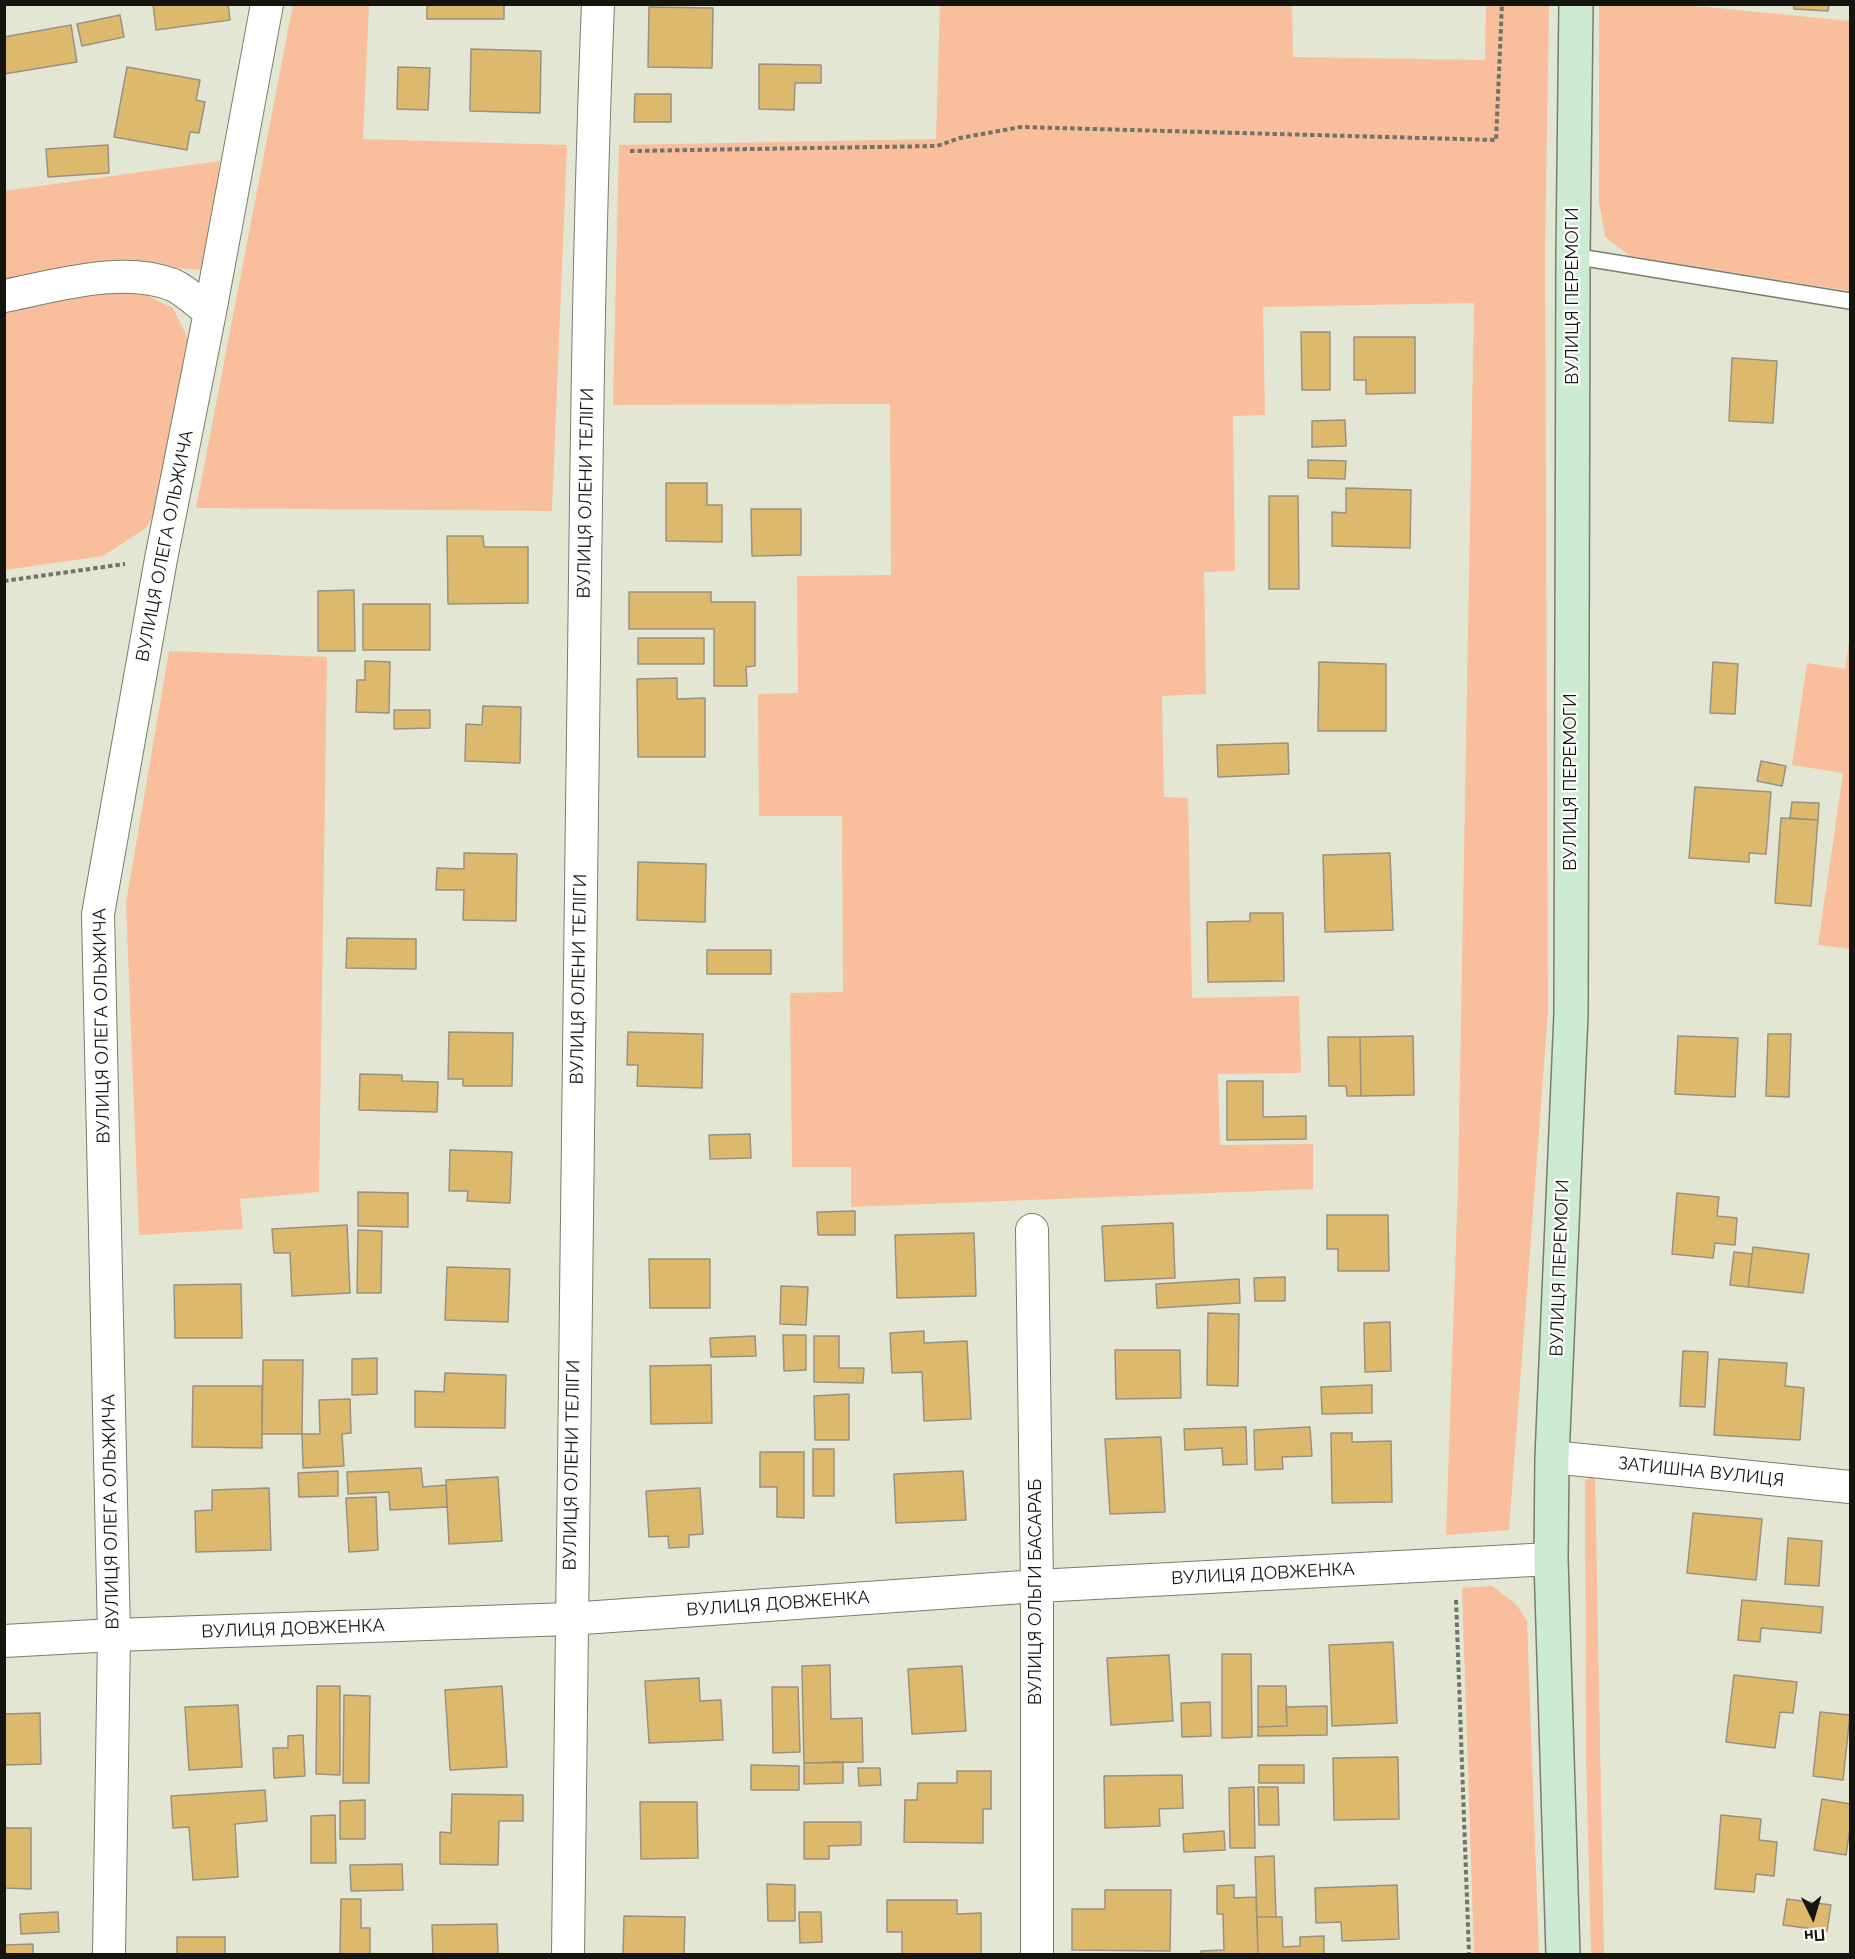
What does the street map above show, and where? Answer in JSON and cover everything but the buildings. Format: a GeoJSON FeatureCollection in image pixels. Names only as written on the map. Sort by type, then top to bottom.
{"type":"FeatureCollection","features":[{"type":"Feature","properties":{"kind":"main road","name":"ВУЛИЦЯ ПЕРЕМОГИ"},"geometry":{"type":"LineString","coordinates":[[1563,1954],[1551,1559],[1552,1457],[1571,1014],[1576,4]]}},
{"type":"Feature","properties":{"kind":"street","name":"ВУЛИЦЯ ОЛЕГА ОЛЬЖИЧА"},"geometry":{"type":"LineString","coordinates":[[109,1954],[114,1635],[98,914],[161,559],[267,4]]}},
{"type":"Feature","properties":{"kind":"street","name":"ВУЛИЦЯ ОЛЕНИ ТЕЛІГИ"},"geometry":{"type":"LineString","coordinates":[[568,1954],[570,1619],[592,152],[598,4]]}},
{"type":"Feature","properties":{"kind":"street"},"geometry":{"type":"LineString","coordinates":[[4,296],[91,279],[138,277],[174,286],[210,312]]}},
{"type":"Feature","properties":{"kind":"street","name":"ВУЛИЦЯ ОЛЬГИ БАСАРАБ"},"geometry":{"type":"LineString","coordinates":[[1032,1230],[1037,1586],[1037,1954]]}},
{"type":"Feature","properties":{"kind":"street","name":"ЗАТИШНА ВУЛИЦЯ"},"geometry":{"type":"LineString","coordinates":[[1552,1457],[1851,1487]]}},
{"type":"Feature","properties":{"kind":"street","name":"ВУЛИЦЯ ДОВЖЕНКА"},"geometry":{"type":"LineString","coordinates":[[4,1641],[570,1619],[1037,1586],[1551,1559]]}},
{"type":"Feature","properties":{"kind":"lane"},"geometry":{"type":"LineString","coordinates":[[1573,256],[1851,302]]}},
{"type":"Feature","properties":{"kind":"path"},"geometry":{"type":"LineString","coordinates":[[592,152],[937,146],[960,138],[1022,127],[1496,140],[1502,4]]}},
{"type":"Feature","properties":{"kind":"path"},"geometry":{"type":"LineString","coordinates":[[4,581],[161,559]]}},
{"type":"Feature","properties":{"kind":"path"},"geometry":{"type":"LineString","coordinates":[[1455,1563],[1468,1954]]}},
{"type":"Feature","properties":{"kind":"shaded area"},"geometry":{"type":"Polygon","coordinates":[[[293,4],[369,5],[363,139],[567,145],[552,511],[196,508],[293,4]]]}},
{"type":"Feature","properties":{"kind":"shaded area"},"geometry":{"type":"Polygon","coordinates":[[[940,5],[1292,5],[1293,57],[1485,60],[1486,5],[1549,5],[1545,253],[1548,1012],[1509,1530],[1446,1535],[1458,1185],[1474,303],[1263,307],[1265,415],[1233,416],[1235,571],[1204,572],[1206,694],[1162,696],[1164,797],[1188,798],[1192,998],[1299,996],[1301,1073],[1218,1074],[1220,1145],[1313,1144],[1313,1189],[851,1207],[851,1167],[792,1167],[790,993],[843,992],[842,816],[759,816],[758,694],[798,693],[797,576],[891,575],[890,404],[613,405],[619,145],[936,139],[940,5]]]}},
{"type":"Feature","properties":{"kind":"shaded area"},"geometry":{"type":"Polygon","coordinates":[[[1599,5],[1685,5],[1850,21],[1850,291],[1630,256],[1605,237],[1599,202],[1599,5]]]}},
{"type":"Feature","properties":{"kind":"shaded area"},"geometry":{"type":"Polygon","coordinates":[[[220,161],[204,270],[140,266],[5,287],[4,191],[220,161]]]}},
{"type":"Feature","properties":{"kind":"shaded area"},"geometry":{"type":"Polygon","coordinates":[[[91,289],[136,290],[173,308],[189,341],[158,507],[146,528],[103,556],[5,570],[4,306],[91,289]]]}},
{"type":"Feature","properties":{"kind":"shaded area"},"geometry":{"type":"Polygon","coordinates":[[[1850,636],[1850,949],[1818,945],[1843,773],[1792,765],[1807,663],[1845,669],[1850,636]]]}},
{"type":"Feature","properties":{"kind":"shaded area"},"geometry":{"type":"Polygon","coordinates":[[[169,651],[327,657],[319,1192],[240,1199],[243,1229],[139,1235],[126,903],[169,651]]]}},
{"type":"Feature","properties":{"kind":"shaded area"},"geometry":{"type":"Polygon","coordinates":[[[1595,1475],[1604,1954],[1591,1954],[1586,1755],[1585,1481],[1595,1475]]]}},
{"type":"Feature","properties":{"kind":"shaded area"},"geometry":{"type":"Polygon","coordinates":[[[1492,1586],[1516,1604],[1527,1621],[1539,1954],[1474,1954],[1462,1588],[1492,1586]]]}}]}
